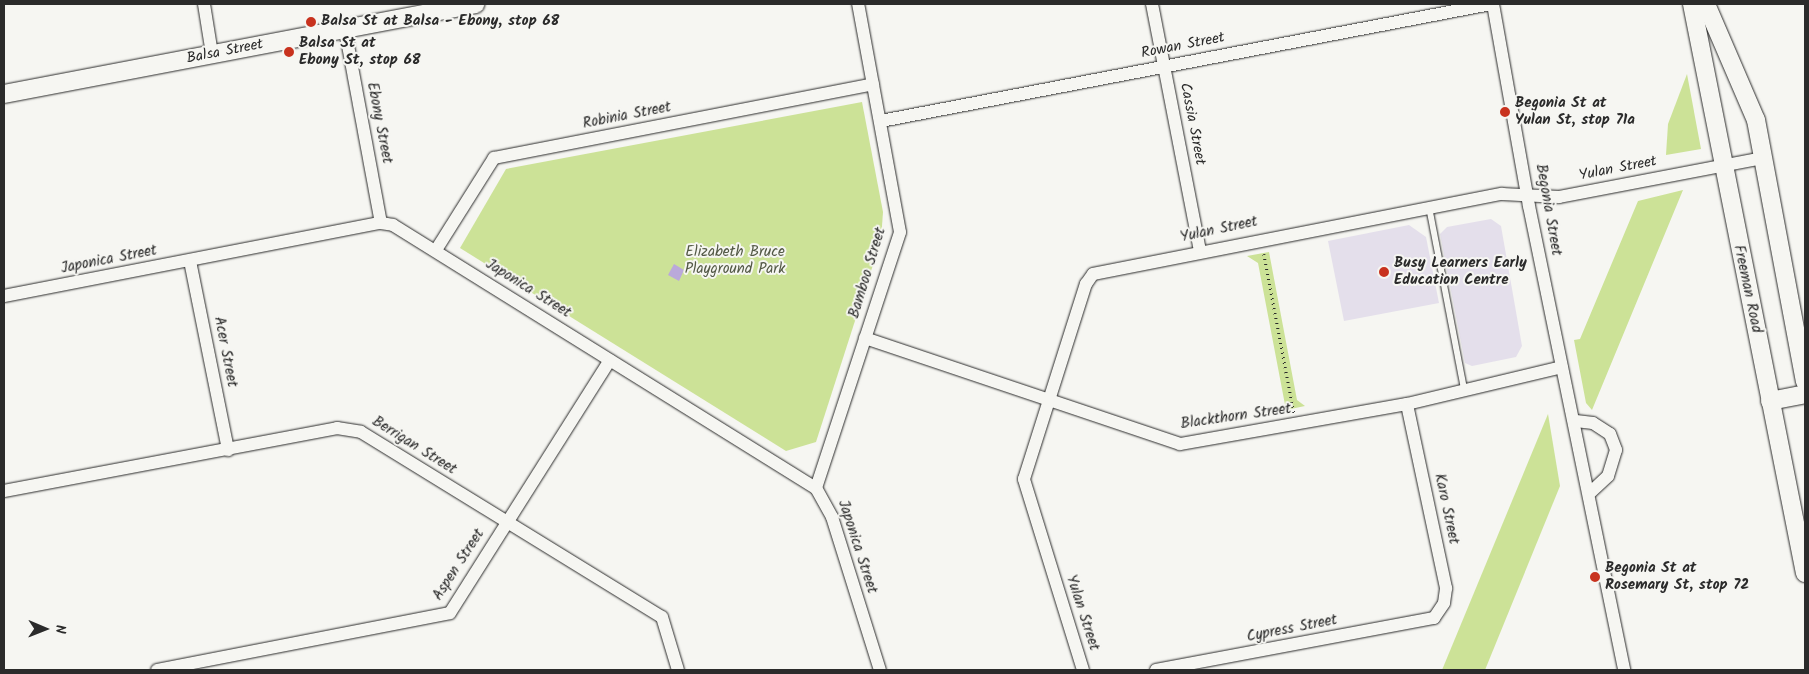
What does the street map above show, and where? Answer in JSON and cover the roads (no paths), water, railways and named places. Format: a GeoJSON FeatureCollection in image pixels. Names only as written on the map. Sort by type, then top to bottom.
{"type":"FeatureCollection","features":[{"type":"Feature","properties":{"kind":"street"},"geometry":{"type":"LineString","coordinates":[[204,4],[212,54]]}},
{"type":"Feature","properties":{"kind":"street","name":"Balsa Street"},"geometry":{"type":"LineString","coordinates":[[4,94],[475,4]]}},
{"type":"Feature","properties":{"kind":"street","name":"Bamboo Street"},"geometry":{"type":"LineString","coordinates":[[816,488],[900,232],[858,4]]}},
{"type":"Feature","properties":{"kind":"street","name":"Cassia Street"},"geometry":{"type":"LineString","coordinates":[[1152,4],[1200,251]]}},
{"type":"Feature","properties":{"kind":"street","name":"Rowan Street"},"geometry":{"type":"LineString","coordinates":[[881,121],[1492,4]]}},
{"type":"Feature","properties":{"kind":"street","name":"Begonia Street"},"geometry":{"type":"LineString","coordinates":[[1492,4],[1562,367],[1576,420],[1624,670]]}},
{"type":"Feature","properties":{"kind":"street","name":"Freeman Road"},"geometry":{"type":"LineString","coordinates":[[1692,4],[1722,164],[1805,573]]}},
{"type":"Feature","properties":{"kind":"street"},"geometry":{"type":"LineString","coordinates":[[1706,4],[1756,120],[1805,381]]}},
{"type":"Feature","properties":{"kind":"street","name":"Ebony Street"},"geometry":{"type":"LineString","coordinates":[[345,29],[381,223]]}},
{"type":"Feature","properties":{"kind":"street","name":"Robinia Street"},"geometry":{"type":"LineString","coordinates":[[436,250],[494,158],[873,84]]}},
{"type":"Feature","properties":{"kind":"street","name":"Yulan Street"},"geometry":{"type":"LineString","coordinates":[[1083,670],[1025,488],[1026,470],[1048,398],[1086,284],[1093,274],[1262,237],[1502,194],[1559,197],[1722,164],[1764,158]]}},
{"type":"Feature","properties":{"kind":"street","name":"Japonica Street"},"geometry":{"type":"LineString","coordinates":[[4,296],[381,223],[436,250],[816,488],[832,517],[880,670]]}},
{"type":"Feature","properties":{"kind":"street","name":"Acer Street"},"geometry":{"type":"LineString","coordinates":[[190,261],[228,450]]}},
{"type":"Feature","properties":{"kind":"street","name":"Blackthorn Street"},"geometry":{"type":"LineString","coordinates":[[865,338],[1180,444],[1407,404],[1562,367]]}},
{"type":"Feature","properties":{"kind":"street","name":"Aspen Street"},"geometry":{"type":"LineString","coordinates":[[157,670],[450,613],[610,360]]}},
{"type":"Feature","properties":{"kind":"street"},"geometry":{"type":"LineString","coordinates":[[1770,401],[1805,394]]}},
{"type":"Feature","properties":{"kind":"street","name":"Karo Street"},"geometry":{"type":"LineString","coordinates":[[1407,404],[1446,588],[1444,603],[1434,618]]}},
{"type":"Feature","properties":{"kind":"street"},"geometry":{"type":"LineString","coordinates":[[1576,420],[1594,423],[1610,434],[1616,450],[1608,476],[1590,493]]}},
{"type":"Feature","properties":{"kind":"street","name":"Berrigan Street"},"geometry":{"type":"LineString","coordinates":[[4,491],[337,428],[361,432],[662,617],[678,670]]}},
{"type":"Feature","properties":{"kind":"street","name":"Cypress Street"},"geometry":{"type":"LineString","coordinates":[[1156,670],[1229,664],[1434,618]]}},
{"type":"Feature","properties":{"kind":"lane"},"geometry":{"type":"LineString","coordinates":[[1429,208],[1464,389]]}},
{"type":"Feature","properties":{"kind":"place","name":"Balsa St at Balsa - Ebony, stop 68"},"geometry":{"type":"Point","coordinates":[311,22]}},
{"type":"Feature","properties":{"kind":"place","name":"Balsa St at Ebony St, stop 68"},"geometry":{"type":"Point","coordinates":[289,52]}},
{"type":"Feature","properties":{"kind":"place","name":"Begonia St at Yulan St, stop 71a"},"geometry":{"type":"Point","coordinates":[1505,112]}},
{"type":"Feature","properties":{"kind":"place","name":"Busy Learners Early Education Centre"},"geometry":{"type":"Point","coordinates":[1384,272]}},
{"type":"Feature","properties":{"kind":"place","name":"Begonia St at Rosemary St, stop 72"},"geometry":{"type":"Point","coordinates":[1595,577]}},
{"type":"Feature","properties":{"kind":"park label","name":"Elizabeth Bruce Playground Park"},"geometry":{"type":"Point","coordinates":[735,260]}}]}
